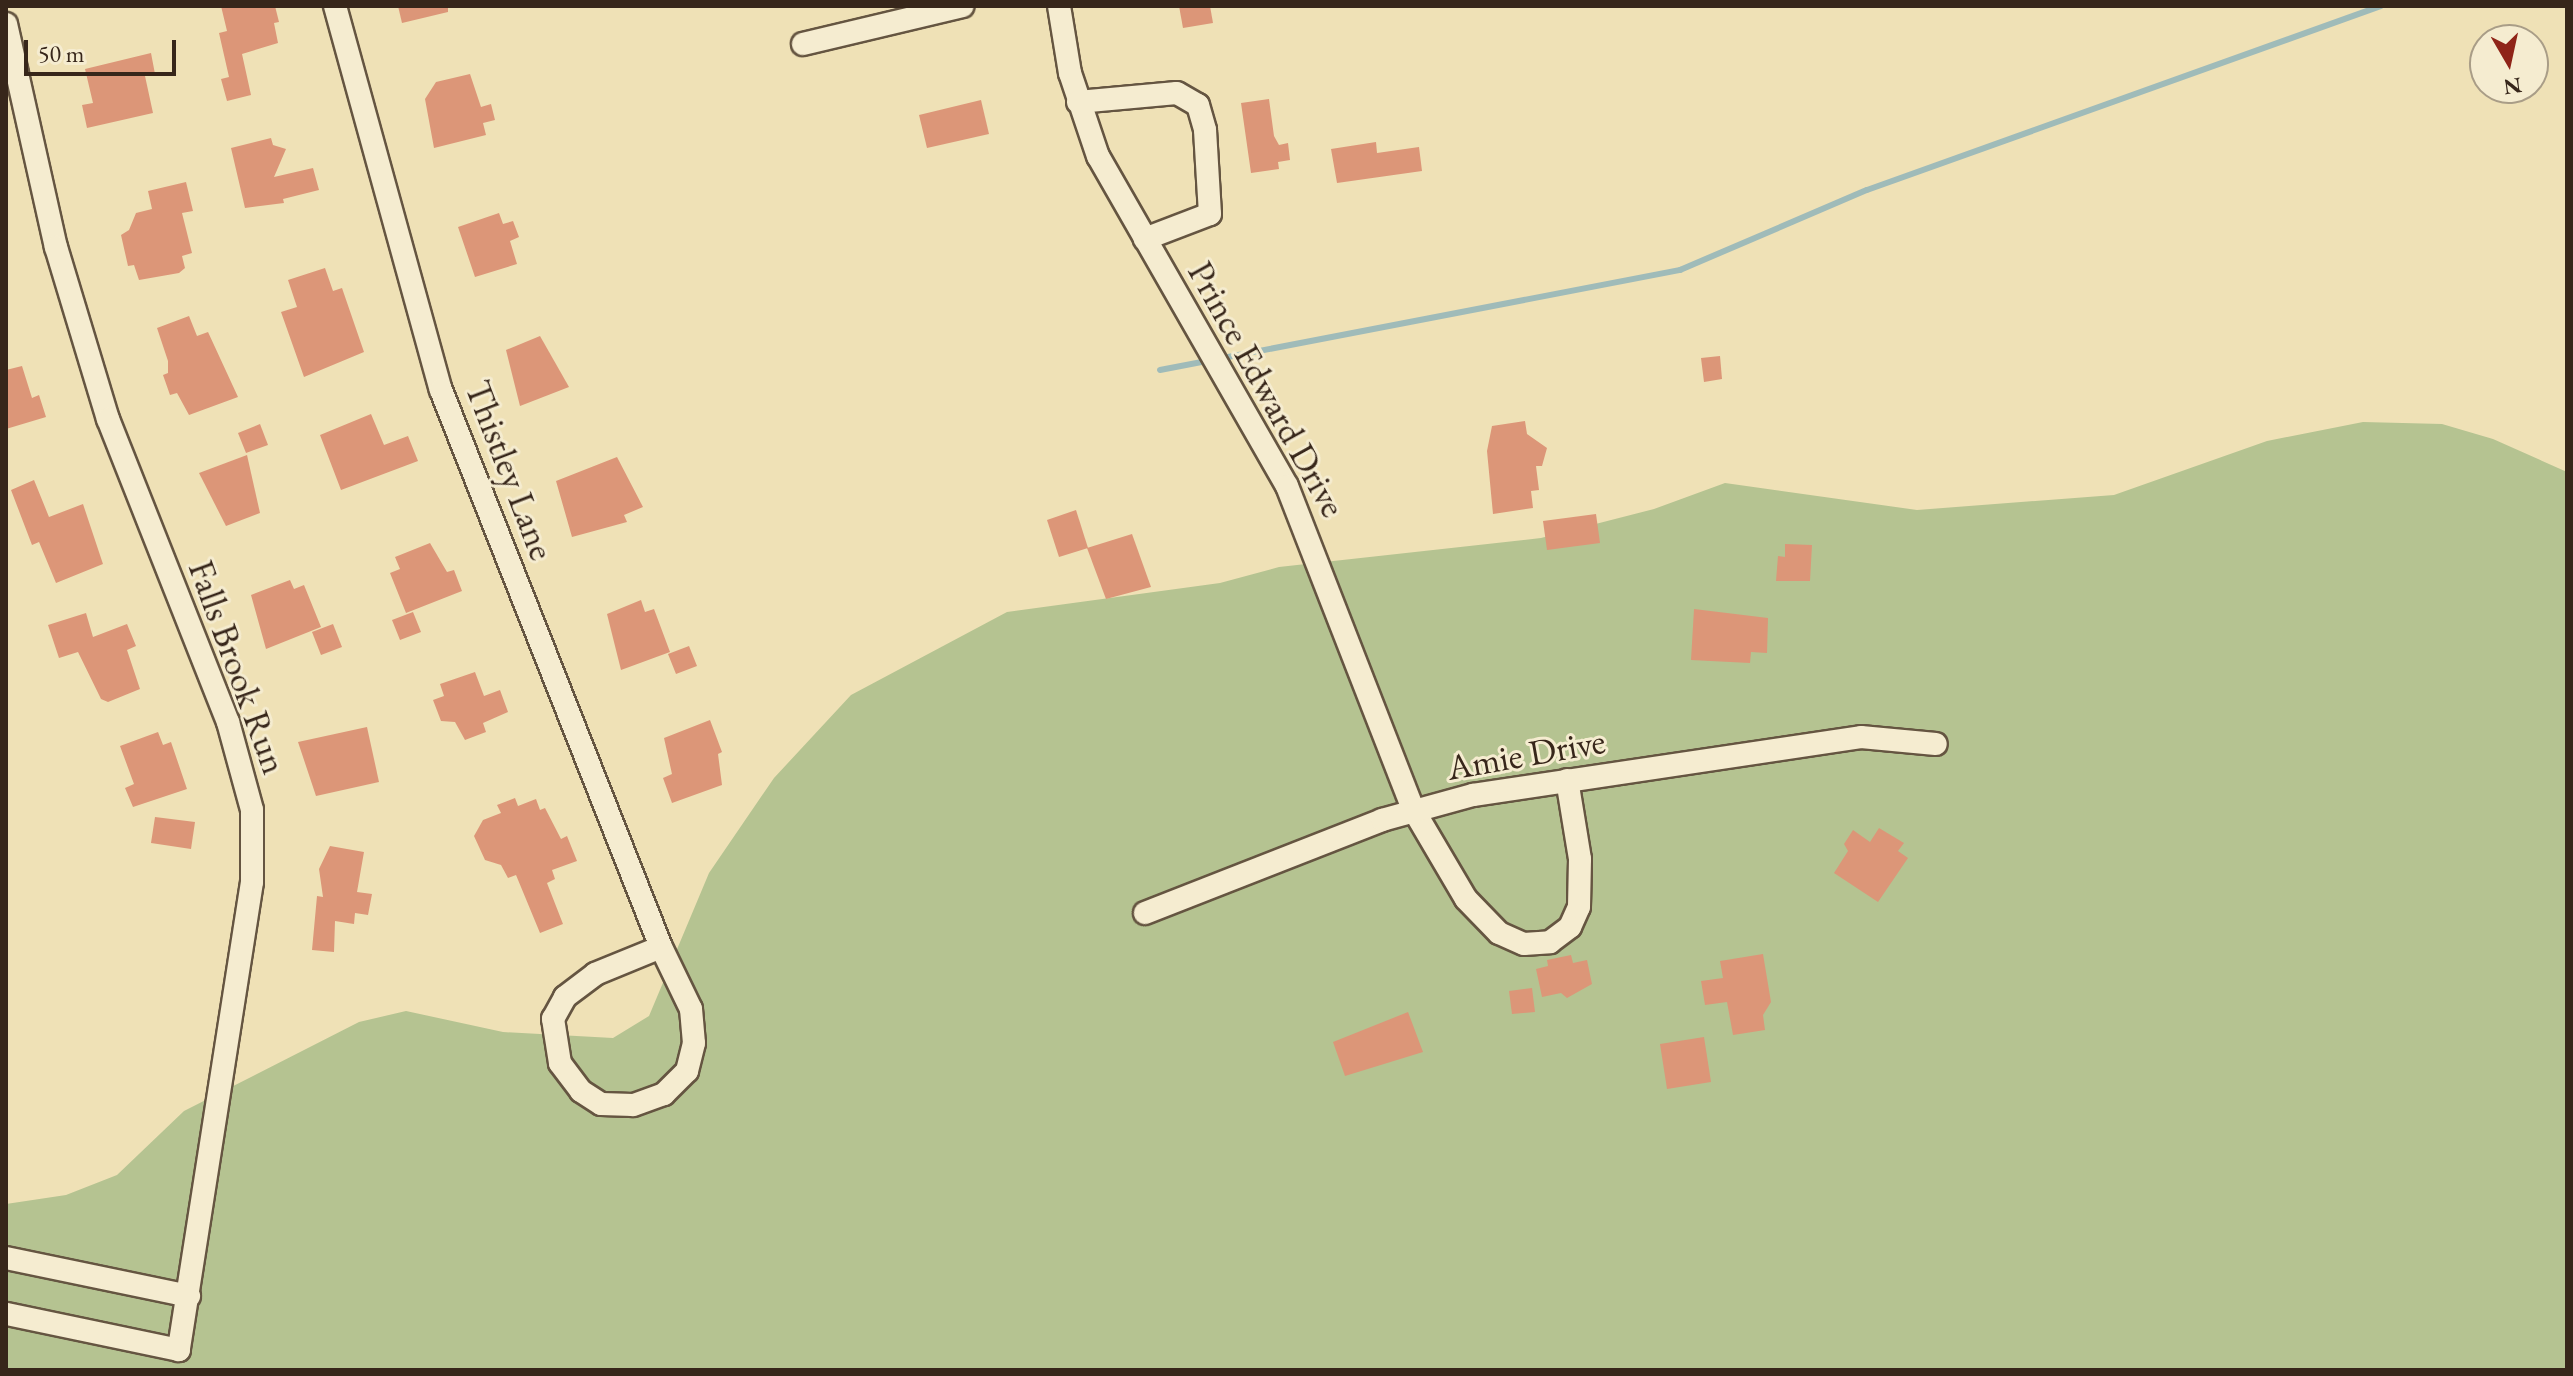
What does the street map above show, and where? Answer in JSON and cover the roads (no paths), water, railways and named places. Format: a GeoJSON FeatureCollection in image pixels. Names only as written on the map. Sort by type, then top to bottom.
{"type":"FeatureCollection","features":[{"type":"Feature","properties":{"kind":"street","name":"Thistley Lane"},"geometry":{"type":"LineString","coordinates":[[335,6],[441,390],[661,947],[691,1009],[694,1043],[687,1071],[664,1094],[633,1105],[601,1104],[581,1091],[560,1063],[553,1019],[565,997],[595,974],[661,947]]}},
{"type":"Feature","properties":{"kind":"street"},"geometry":{"type":"LineString","coordinates":[[803,44],[963,6]]}},
{"type":"Feature","properties":{"kind":"street","name":"Prince Edward Drive"},"geometry":{"type":"LineString","coordinates":[[1059,6],[1078,102],[1098,156],[1293,499],[1413,809],[1466,899],[1499,933],[1524,944],[1550,942],[1570,927],[1579,907],[1580,859],[1567,780]]}},
{"type":"Feature","properties":{"kind":"street","name":"Falls Brook Run"},"geometry":{"type":"LineString","coordinates":[[6,24],[56,247],[108,419],[228,722],[252,810],[252,882],[179,1350],[6,1314]]}},
{"type":"Feature","properties":{"kind":"street"},"geometry":{"type":"LineString","coordinates":[[1078,102],[1177,93],[1198,105],[1205,130],[1210,214],[1145,239]]}},
{"type":"Feature","properties":{"kind":"street","name":"Amie Drive"},"geometry":{"type":"LineString","coordinates":[[1145,913],[1413,809],[1567,780],[1861,737],[1936,744]]}},
{"type":"Feature","properties":{"kind":"street"},"geometry":{"type":"LineString","coordinates":[[6,1258],[189,1296]]}},
{"type":"Feature","properties":{"kind":"waterway"},"geometry":{"type":"LineString","coordinates":[[1160,370],[1680,270],[1867,190],[2381,6]]}}]}
